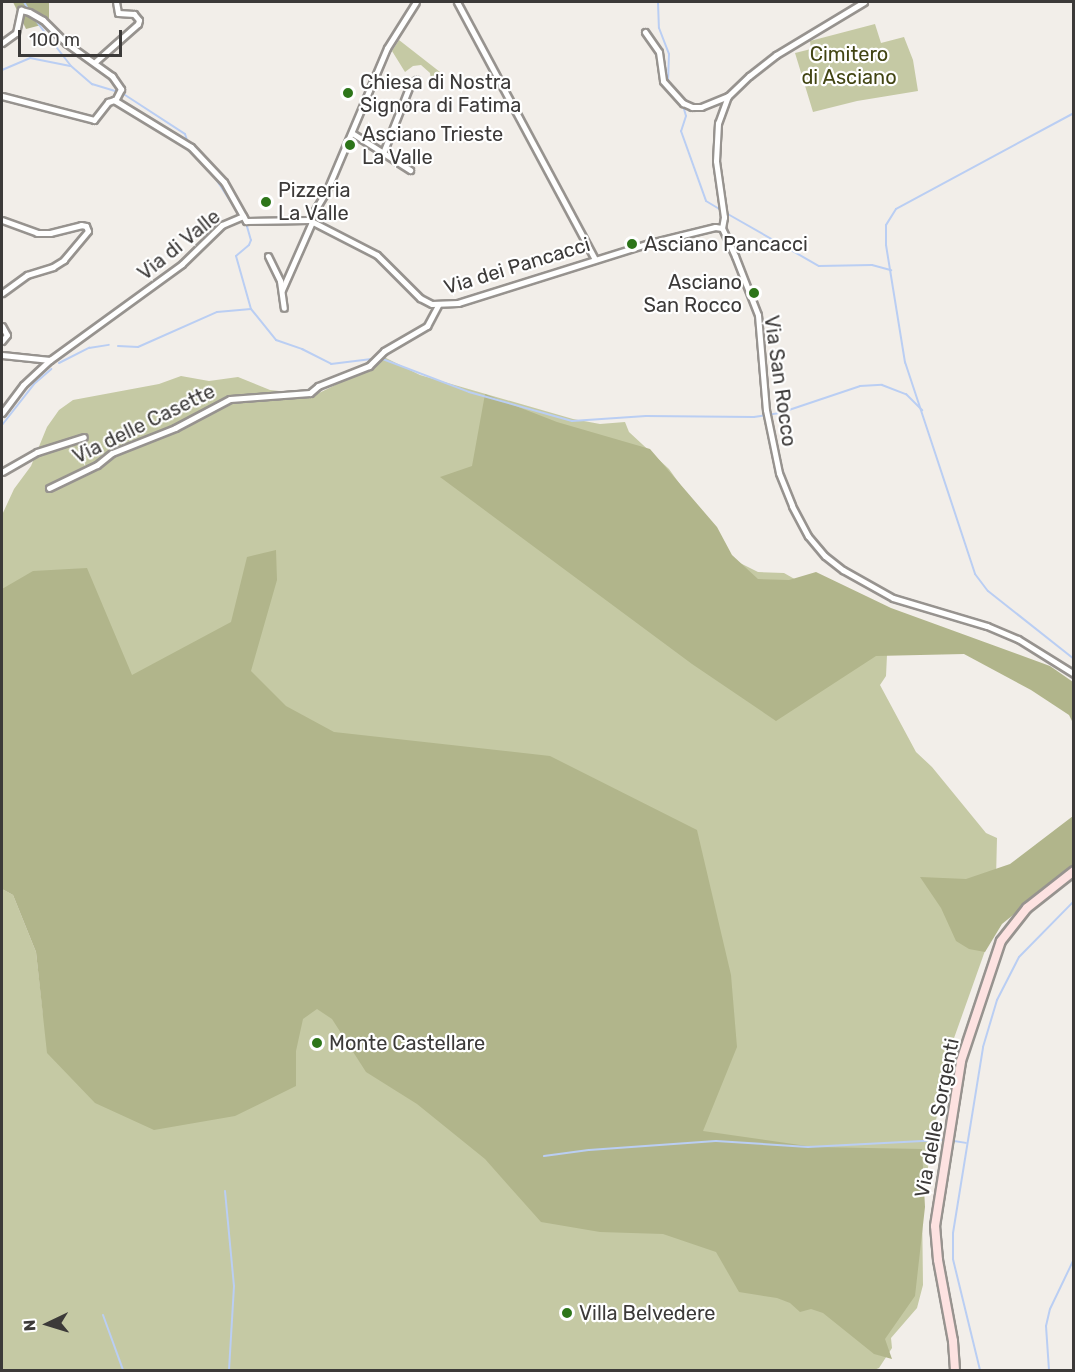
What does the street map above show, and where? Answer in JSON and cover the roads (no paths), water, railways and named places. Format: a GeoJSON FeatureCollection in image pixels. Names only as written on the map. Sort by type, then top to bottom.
{"type":"FeatureCollection","features":[{"type":"Feature","properties":{"kind":"main road","name":"Via delle Sorgenti"},"geometry":{"type":"LineString","coordinates":[[956,1371],[935,1226],[962,1061],[1001,941],[1028,908],[1074,871]]}},
{"type":"Feature","properties":{"kind":"street"},"geometry":{"type":"LineString","coordinates":[[95,62],[139,20],[134,14],[118,13],[116,2]]}},
{"type":"Feature","properties":{"kind":"street"},"geometry":{"type":"LineString","coordinates":[[282,290],[387,48],[416,2]]}},
{"type":"Feature","properties":{"kind":"street"},"geometry":{"type":"LineString","coordinates":[[457,2],[595,259]]}},
{"type":"Feature","properties":{"kind":"street"},"geometry":{"type":"LineString","coordinates":[[645,32],[659,52],[663,81],[670,90],[683,103],[693,107],[705,106],[728,96],[776,55],[864,2]]}},
{"type":"Feature","properties":{"kind":"street"},"geometry":{"type":"LineString","coordinates":[[2,43],[16,33],[21,10],[24,9],[35,15],[60,39],[112,76],[121,89],[116,99],[108,102],[94,120],[2,96]]}},
{"type":"Feature","properties":{"kind":"street"},"geometry":{"type":"LineString","coordinates":[[383,153],[410,85],[416,80]]}},
{"type":"Feature","properties":{"kind":"street"},"geometry":{"type":"LineString","coordinates":[[722,228],[724,217],[716,142],[719,119],[728,96]]}},
{"type":"Feature","properties":{"kind":"street"},"geometry":{"type":"LineString","coordinates":[[116,99],[191,147],[224,182],[240,217]]}},
{"type":"Feature","properties":{"kind":"street"},"geometry":{"type":"LineString","coordinates":[[352,133],[410,170]]}},
{"type":"Feature","properties":{"kind":"street","name":"Via di Valle"},"geometry":{"type":"LineString","coordinates":[[2,413],[23,385],[50,360],[87,330],[168,275],[218,229],[240,217],[253,222],[311,221]]}},
{"type":"Feature","properties":{"kind":"street"},"geometry":{"type":"LineString","coordinates":[[2,220],[37,233],[50,233],[81,225],[86,226],[88,231],[64,260],[53,267],[27,275],[2,293]]}},
{"type":"Feature","properties":{"kind":"street","name":"Via dei Pancacci"},"geometry":{"type":"LineString","coordinates":[[311,221],[377,255],[420,298],[438,305],[453,304],[512,288],[595,259],[685,234],[715,227],[722,228]]}},
{"type":"Feature","properties":{"kind":"street","name":"Via San Rocco"},"geometry":{"type":"LineString","coordinates":[[722,228],[758,315],[767,421],[787,495],[805,532],[825,556],[889,597],[1005,633],[1029,645],[1074,674]]}},
{"type":"Feature","properties":{"kind":"street"},"geometry":{"type":"LineString","coordinates":[[268,256],[282,290],[284,308]]}},
{"type":"Feature","properties":{"kind":"street","name":"Via delle Casette"},"geometry":{"type":"LineString","coordinates":[[49,488],[97,465],[112,453],[176,428],[230,399],[310,393],[318,386],[376,362],[380,354],[427,326],[438,305]]}},
{"type":"Feature","properties":{"kind":"street"},"geometry":{"type":"LineString","coordinates":[[2,326],[7,335],[2,341]]}},
{"type":"Feature","properties":{"kind":"street"},"geometry":{"type":"LineString","coordinates":[[2,355],[50,360]]}},
{"type":"Feature","properties":{"kind":"street","name":"Via delle Casette"},"geometry":{"type":"LineString","coordinates":[[2,472],[37,452],[84,436]]}},
{"type":"Feature","properties":{"kind":"waterway"},"geometry":{"type":"LineString","coordinates":[[24,2],[28,9]]}},
{"type":"Feature","properties":{"kind":"waterway"},"geometry":{"type":"LineString","coordinates":[[658,2],[659,28],[669,54],[668,83]]}},
{"type":"Feature","properties":{"kind":"waterway"},"geometry":{"type":"LineString","coordinates":[[33,17],[71,66],[92,84],[122,93],[185,134],[191,152],[212,173],[240,216]]}},
{"type":"Feature","properties":{"kind":"waterway"},"geometry":{"type":"LineString","coordinates":[[2,70],[30,58],[70,66]]}},
{"type":"Feature","properties":{"kind":"waterway"},"geometry":{"type":"LineString","coordinates":[[668,89],[684,109],[686,116],[681,131],[706,201],[721,210]]}},
{"type":"Feature","properties":{"kind":"waterway"},"geometry":{"type":"LineString","coordinates":[[1074,113],[896,209],[886,225],[886,245],[905,362],[975,574],[988,591],[1074,659]]}},
{"type":"Feature","properties":{"kind":"waterway"},"geometry":{"type":"LineString","coordinates":[[726,213],[819,266],[872,265],[891,270]]}},
{"type":"Feature","properties":{"kind":"waterway"},"geometry":{"type":"LineString","coordinates":[[246,223],[251,240],[249,245],[236,256],[251,309],[276,340],[302,349],[331,364],[380,358],[469,392],[572,421],[646,416],[754,417],[780,413],[860,386],[882,385],[906,394],[922,410]]}},
{"type":"Feature","properties":{"kind":"waterway"},"geometry":{"type":"LineString","coordinates":[[118,346],[138,347],[217,312],[251,309]]}},
{"type":"Feature","properties":{"kind":"waterway"},"geometry":{"type":"LineString","coordinates":[[59,363],[89,348],[109,345]]}},
{"type":"Feature","properties":{"kind":"waterway"},"geometry":{"type":"LineString","coordinates":[[2,425],[34,384],[51,369]]}},
{"type":"Feature","properties":{"kind":"waterway"},"geometry":{"type":"LineString","coordinates":[[980,1370],[953,1259],[953,1233],[983,1047],[997,1000],[1019,957],[1074,901]]}},
{"type":"Feature","properties":{"kind":"waterway"},"geometry":{"type":"LineString","coordinates":[[544,1156],[589,1150],[716,1141],[808,1147],[942,1140]]}},
{"type":"Feature","properties":{"kind":"waterway"},"geometry":{"type":"LineString","coordinates":[[954,1141],[966,1143]]}},
{"type":"Feature","properties":{"kind":"waterway"},"geometry":{"type":"LineString","coordinates":[[225,1191],[234,1286],[229,1370]]}},
{"type":"Feature","properties":{"kind":"waterway"},"geometry":{"type":"LineString","coordinates":[[1049,1370],[1046,1326],[1050,1309],[1074,1259]]}},
{"type":"Feature","properties":{"kind":"waterway"},"geometry":{"type":"LineString","coordinates":[[103,1315],[123,1370]]}},
{"type":"Feature","properties":{"kind":"place","name":"Chiesa di Nostra Signora di Fatima"},"geometry":{"type":"Point","coordinates":[348,93]}},
{"type":"Feature","properties":{"kind":"place","name":"Asciano Trieste La Valle"},"geometry":{"type":"Point","coordinates":[350,145]}},
{"type":"Feature","properties":{"kind":"place","name":"Pizzeria La Valle"},"geometry":{"type":"Point","coordinates":[266,202]}},
{"type":"Feature","properties":{"kind":"place","name":"Asciano Pancacci"},"geometry":{"type":"Point","coordinates":[632,244]}},
{"type":"Feature","properties":{"kind":"place","name":"Asciano San Rocco"},"geometry":{"type":"Point","coordinates":[754,293]}},
{"type":"Feature","properties":{"kind":"place","name":"Monte Castellare"},"geometry":{"type":"Point","coordinates":[317,1043]}},
{"type":"Feature","properties":{"kind":"place","name":"Villa Belvedere"},"geometry":{"type":"Point","coordinates":[567,1313]}},
{"type":"Feature","properties":{"kind":"park label","name":"Cimitero di Asciano"},"geometry":{"type":"Point","coordinates":[849,66]}}]}
